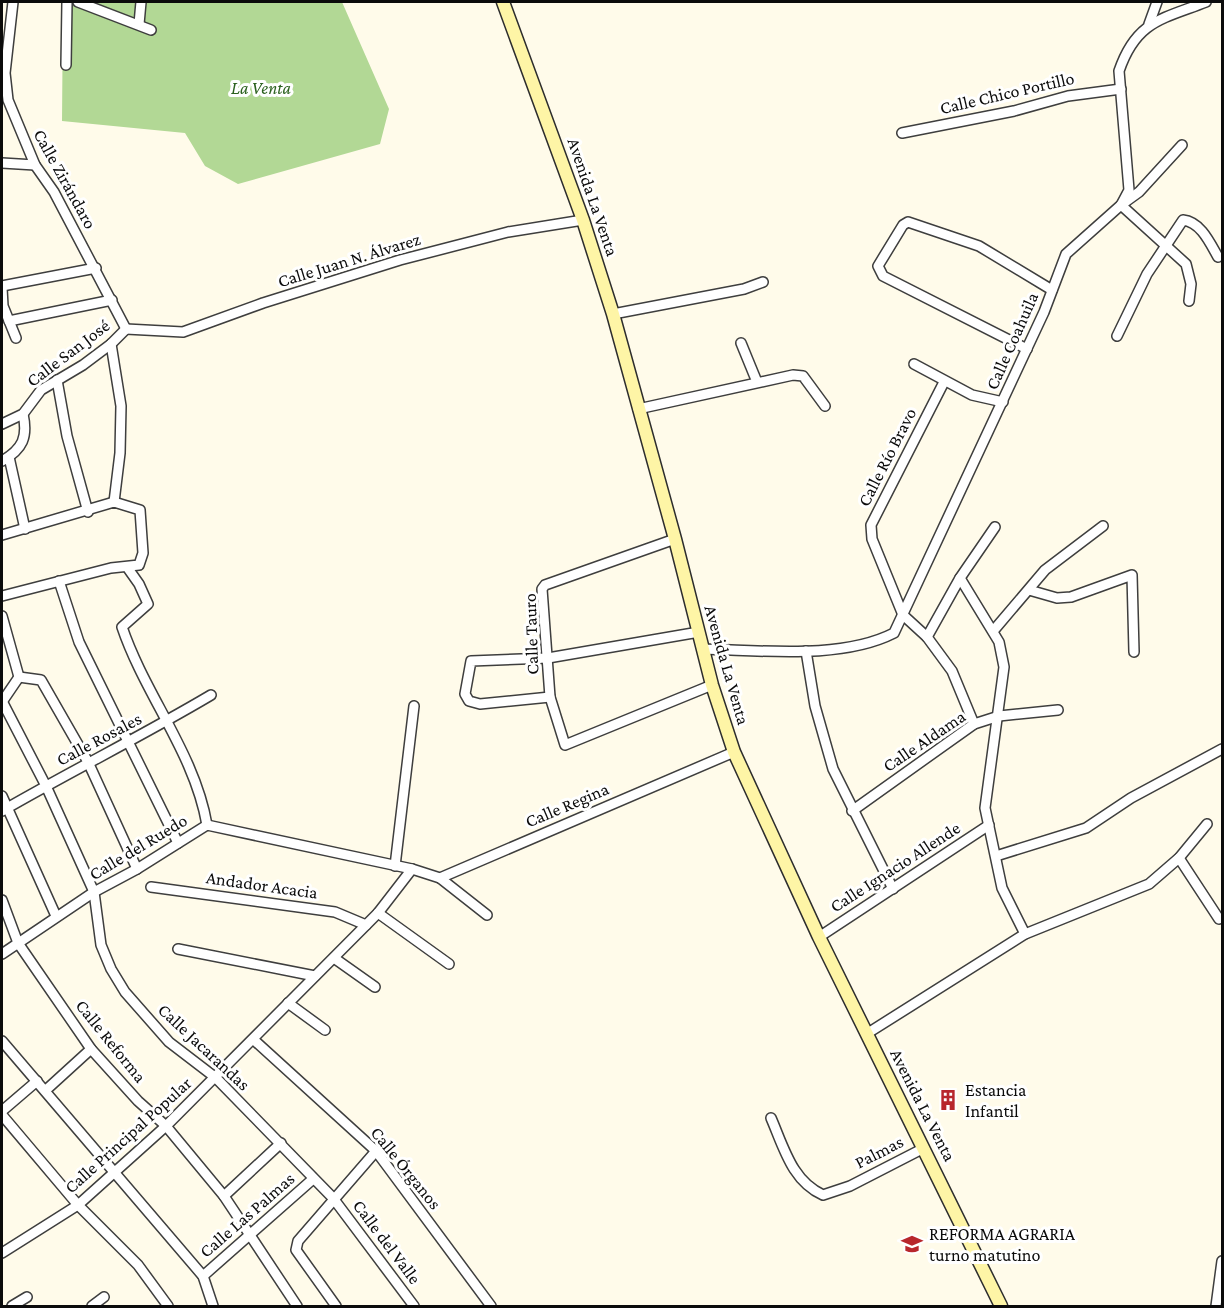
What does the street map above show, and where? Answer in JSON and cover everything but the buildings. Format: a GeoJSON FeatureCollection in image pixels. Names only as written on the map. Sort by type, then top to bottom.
{"type":"FeatureCollection","features":[{"type":"Feature","properties":{"kind":"main road","name":"Avenida La Venta"},"geometry":{"type":"LineString","coordinates":[[503,2],[584,220],[613,314],[675,539],[702,649],[734,752],[819,937],[1001,1306]]}},
{"type":"Feature","properties":{"kind":"street","name":"Calle Zirándaro"},"geometry":{"type":"LineString","coordinates":[[13,2],[5,73],[8,100],[35,165],[54,192],[96,268],[126,329]]}},
{"type":"Feature","properties":{"kind":"street"},"geometry":{"type":"LineString","coordinates":[[66,65],[67,2]]}},
{"type":"Feature","properties":{"kind":"street"},"geometry":{"type":"LineString","coordinates":[[78,2],[151,30]]}},
{"type":"Feature","properties":{"kind":"street"},"geometry":{"type":"LineString","coordinates":[[139,24],[141,2]]}},
{"type":"Feature","properties":{"kind":"street"},"geometry":{"type":"LineString","coordinates":[[1157,2],[1149,24],[1123,59],[1119,71],[1129,190],[1120,205],[1186,264],[1191,284],[1189,301]]}},
{"type":"Feature","properties":{"kind":"street"},"geometry":{"type":"LineString","coordinates":[[1149,24],[1206,2]]}},
{"type":"Feature","properties":{"kind":"street","name":"Calle Chico Portillo"},"geometry":{"type":"LineString","coordinates":[[902,133],[1014,111],[1068,96],[1121,89]]}},
{"type":"Feature","properties":{"kind":"street","name":"Calle Coahuila"},"geometry":{"type":"LineString","coordinates":[[903,615],[1027,349],[1066,254],[1120,205],[1139,192],[1182,145]]}},
{"type":"Feature","properties":{"kind":"street"},"geometry":{"type":"LineString","coordinates":[[2,163],[35,165]]}},
{"type":"Feature","properties":{"kind":"street","name":"Calle Juan N. Álvarez"},"geometry":{"type":"LineString","coordinates":[[126,329],[183,333],[263,303],[400,260],[508,232],[584,220]]}},
{"type":"Feature","properties":{"kind":"street"},"geometry":{"type":"LineString","coordinates":[[1117,336],[1147,274],[1181,223],[1188,221],[1206,235],[1218,257]]}},
{"type":"Feature","properties":{"kind":"street"},"geometry":{"type":"LineString","coordinates":[[1027,349],[883,276],[878,266],[903,225],[908,222],[979,246],[1052,290]]}},
{"type":"Feature","properties":{"kind":"street"},"geometry":{"type":"LineString","coordinates":[[16,338],[3,306],[2,287],[96,268]]}},
{"type":"Feature","properties":{"kind":"street"},"geometry":{"type":"LineString","coordinates":[[613,314],[744,289],[763,282]]}},
{"type":"Feature","properties":{"kind":"street"},"geometry":{"type":"LineString","coordinates":[[9,321],[112,300]]}},
{"type":"Feature","properties":{"kind":"street","name":"Calle San José"},"geometry":{"type":"LineString","coordinates":[[2,424],[23,414],[35,396],[111,344],[126,329]]}},
{"type":"Feature","properties":{"kind":"street"},"geometry":{"type":"LineString","coordinates":[[741,343],[757,382]]}},
{"type":"Feature","properties":{"kind":"street"},"geometry":{"type":"LineString","coordinates":[[111,344],[121,406],[120,453],[114,502]]}},
{"type":"Feature","properties":{"kind":"street"},"geometry":{"type":"LineString","coordinates":[[914,364],[972,395],[1003,402]]}},
{"type":"Feature","properties":{"kind":"street"},"geometry":{"type":"LineString","coordinates":[[638,409],[757,382],[803,376],[825,406]]}},
{"type":"Feature","properties":{"kind":"street"},"geometry":{"type":"LineString","coordinates":[[57,380],[67,436],[88,512]]}},
{"type":"Feature","properties":{"kind":"street","name":"Calle Río Bravo"},"geometry":{"type":"LineString","coordinates":[[903,615],[872,539],[871,525],[944,382]]}},
{"type":"Feature","properties":{"kind":"street"},"geometry":{"type":"LineString","coordinates":[[23,414],[27,431],[22,446],[5,459],[25,529]]}},
{"type":"Feature","properties":{"kind":"street"},"geometry":{"type":"LineString","coordinates":[[2,535],[88,512],[114,502],[140,510],[141,561],[139,565],[111,568],[2,596]]}},
{"type":"Feature","properties":{"kind":"street"},"geometry":{"type":"LineString","coordinates":[[994,630],[1045,570],[1103,526]]}},
{"type":"Feature","properties":{"kind":"street"},"geometry":{"type":"LineString","coordinates":[[927,637],[960,578],[995,527]]}},
{"type":"Feature","properties":{"kind":"street","name":"Calle Tauro"},"geometry":{"type":"LineString","coordinates":[[675,539],[544,585],[542,589],[550,697],[565,745],[712,684]]}},
{"type":"Feature","properties":{"kind":"street"},"geometry":{"type":"LineString","coordinates":[[127,567],[139,584],[148,604],[123,627],[165,722],[197,784],[207,825]]}},
{"type":"Feature","properties":{"kind":"street"},"geometry":{"type":"LineString","coordinates":[[1029,590],[1057,598],[1071,597],[1132,575],[1134,652]]}},
{"type":"Feature","properties":{"kind":"street"},"geometry":{"type":"LineString","coordinates":[[960,578],[994,630],[1004,667],[999,716],[985,800],[1002,888],[1025,934]]}},
{"type":"Feature","properties":{"kind":"street"},"geometry":{"type":"LineString","coordinates":[[59,581],[80,642],[178,843]]}},
{"type":"Feature","properties":{"kind":"street"},"geometry":{"type":"LineString","coordinates":[[702,649],[806,651],[877,642],[894,633],[903,615],[927,637],[952,671],[974,724]]}},
{"type":"Feature","properties":{"kind":"street"},"geometry":{"type":"LineString","coordinates":[[2,616],[4,633],[19,676]]}},
{"type":"Feature","properties":{"kind":"street"},"geometry":{"type":"LineString","coordinates":[[550,697],[480,704],[469,701],[465,694],[471,661],[548,658],[699,632]]}},
{"type":"Feature","properties":{"kind":"street"},"geometry":{"type":"LineString","coordinates":[[806,651],[822,736],[833,769],[893,889]]}},
{"type":"Feature","properties":{"kind":"street"},"geometry":{"type":"LineString","coordinates":[[2,702],[19,676]]}},
{"type":"Feature","properties":{"kind":"street"},"geometry":{"type":"LineString","coordinates":[[19,676],[41,680],[88,762],[137,869]]}},
{"type":"Feature","properties":{"kind":"street","name":"Calle Rosales"},"geometry":{"type":"LineString","coordinates":[[4,809],[88,762],[129,743],[211,694]]}},
{"type":"Feature","properties":{"kind":"street","name":"Calle Jacarandas"},"geometry":{"type":"LineString","coordinates":[[2,702],[46,786],[94,891],[101,945],[111,969],[125,992],[169,1042],[216,1078],[333,1198]]}},
{"type":"Feature","properties":{"kind":"street"},"geometry":{"type":"LineString","coordinates":[[395,866],[414,706]]}},
{"type":"Feature","properties":{"kind":"street","name":"Calle Aldama"},"geometry":{"type":"LineString","coordinates":[[852,811],[974,724],[999,716],[1058,710]]}},
{"type":"Feature","properties":{"kind":"street"},"geometry":{"type":"LineString","coordinates":[[996,856],[1086,828],[1131,798],[1222,749]]}},
{"type":"Feature","properties":{"kind":"street","name":"Calle Regina"},"geometry":{"type":"LineString","coordinates":[[440,878],[734,752]]}},
{"type":"Feature","properties":{"kind":"street"},"geometry":{"type":"LineString","coordinates":[[2,796],[4,809],[56,916]]}},
{"type":"Feature","properties":{"kind":"street"},"geometry":{"type":"LineString","coordinates":[[868,1034],[1025,934],[1149,884],[1179,858],[1207,824]]}},
{"type":"Feature","properties":{"kind":"street","name":"Calle del Ruedo"},"geometry":{"type":"LineString","coordinates":[[2,954],[94,891],[137,869],[207,825],[412,869]]}},
{"type":"Feature","properties":{"kind":"street","name":"Calle Ignacio Allende"},"geometry":{"type":"LineString","coordinates":[[819,937],[989,825]]}},
{"type":"Feature","properties":{"kind":"street"},"geometry":{"type":"LineString","coordinates":[[1179,858],[1219,919]]}},
{"type":"Feature","properties":{"kind":"street"},"geometry":{"type":"LineString","coordinates":[[412,869],[440,878],[488,915]]}},
{"type":"Feature","properties":{"kind":"street","name":"Calle Principal Popular"},"geometry":{"type":"LineString","coordinates":[[2,1253],[78,1205],[166,1126],[378,913],[412,869]]}},
{"type":"Feature","properties":{"kind":"street","name":"Andador Acacia"},"geometry":{"type":"LineString","coordinates":[[151,886],[335,912],[366,925]]}},
{"type":"Feature","properties":{"kind":"street","name":"Calle Reforma"},"geometry":{"type":"LineString","coordinates":[[2,900],[18,943],[92,1049],[138,1101],[166,1126],[224,1196],[297,1306]]}},
{"type":"Feature","properties":{"kind":"street"},"geometry":{"type":"LineString","coordinates":[[378,913],[449,964]]}},
{"type":"Feature","properties":{"kind":"street"},"geometry":{"type":"LineString","coordinates":[[178,949],[315,976]]}},
{"type":"Feature","properties":{"kind":"street"},"geometry":{"type":"LineString","coordinates":[[334,958],[375,987]]}},
{"type":"Feature","properties":{"kind":"street"},"geometry":{"type":"LineString","coordinates":[[288,1003],[325,1030]]}},
{"type":"Feature","properties":{"kind":"street","name":"Calle Órganos"},"geometry":{"type":"LineString","coordinates":[[254,1040],[376,1151],[491,1306]]}},
{"type":"Feature","properties":{"kind":"street"},"geometry":{"type":"LineString","coordinates":[[2,1041],[203,1276],[213,1306]]}},
{"type":"Feature","properties":{"kind":"street"},"geometry":{"type":"LineString","coordinates":[[46,1090],[92,1049]]}},
{"type":"Feature","properties":{"kind":"street"},"geometry":{"type":"LineString","coordinates":[[2,1111],[37,1081]]}},
{"type":"Feature","properties":{"kind":"street"},"geometry":{"type":"LineString","coordinates":[[2,1115],[5,1126],[78,1205],[138,1265],[168,1306]]}},
{"type":"Feature","properties":{"kind":"street","name":"Palmas"},"geometry":{"type":"LineString","coordinates":[[771,1118],[790,1164],[807,1188],[823,1196],[850,1186],[924,1148]]}},
{"type":"Feature","properties":{"kind":"street"},"geometry":{"type":"LineString","coordinates":[[224,1196],[281,1143]]}},
{"type":"Feature","properties":{"kind":"street"},"geometry":{"type":"LineString","coordinates":[[336,1306],[296,1250],[298,1242],[333,1198],[376,1151]]}},
{"type":"Feature","properties":{"kind":"street","name":"Calle Las Palmas"},"geometry":{"type":"LineString","coordinates":[[203,1276],[313,1179]]}},
{"type":"Feature","properties":{"kind":"street","name":"Calle del Valle"},"geometry":{"type":"LineString","coordinates":[[333,1198],[414,1306]]}},
{"type":"Feature","properties":{"kind":"street"},"geometry":{"type":"LineString","coordinates":[[1216,1306],[1222,1261]]}},
{"type":"Feature","properties":{"kind":"street"},"geometry":{"type":"LineString","coordinates":[[12,1306],[27,1297]]}},
{"type":"Feature","properties":{"kind":"street"},"geometry":{"type":"LineString","coordinates":[[92,1306],[104,1298]]}},
{"type":"Feature","properties":{"kind":"green space","name":"La Venta"},"geometry":{"type":"Polygon","coordinates":[[[63,2],[342,2],[389,109],[380,144],[238,184],[205,166],[185,133],[62,121],[63,2]]]}},
{"type":"Feature","properties":{"kind":"place","name":"Estancia Infantil"},"geometry":{"type":"Point","coordinates":[948,1100]}},
{"type":"Feature","properties":{"kind":"place","name":"REFORMA AGRARIA turno matutino"},"geometry":{"type":"Point","coordinates":[912,1244]}}]}
